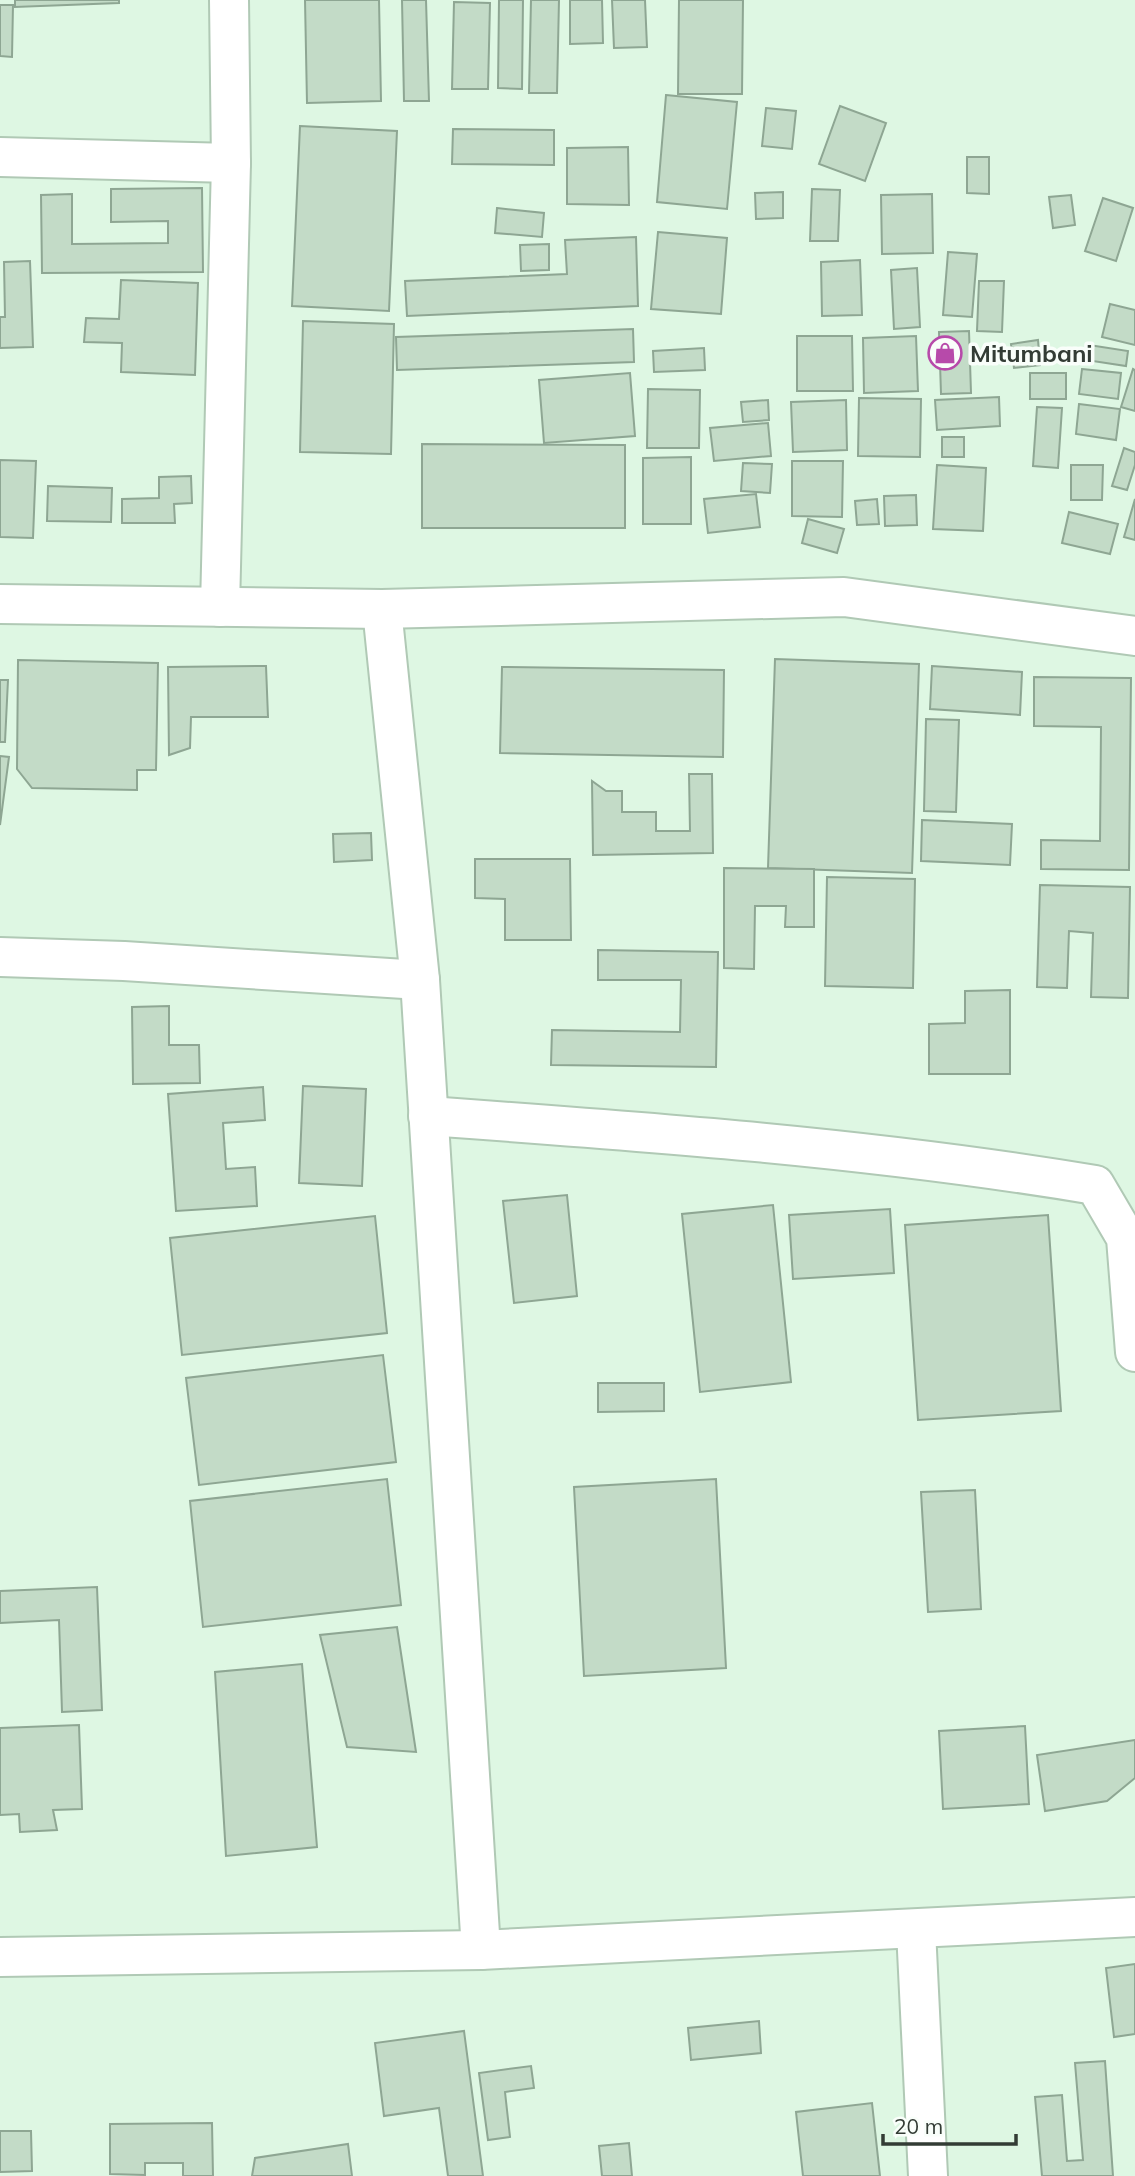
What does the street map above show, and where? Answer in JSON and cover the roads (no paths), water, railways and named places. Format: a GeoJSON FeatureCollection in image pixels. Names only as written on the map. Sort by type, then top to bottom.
{"type":"FeatureCollection","features":[{"type":"Feature","properties":{"kind":"street"},"geometry":{"type":"LineString","coordinates":[[220,607],[231,163],[229,0]]}},
{"type":"Feature","properties":{"kind":"street"},"geometry":{"type":"LineString","coordinates":[[0,157],[231,163]]}},
{"type":"Feature","properties":{"kind":"street"},"geometry":{"type":"LineString","coordinates":[[0,604],[382,609],[844,597],[1135,636]]}},
{"type":"Feature","properties":{"kind":"street"},"geometry":{"type":"LineString","coordinates":[[382,609],[420,980],[481,1950]]}},
{"type":"Feature","properties":{"kind":"street"},"geometry":{"type":"LineString","coordinates":[[0,957],[137,962],[420,980]]}},
{"type":"Feature","properties":{"kind":"street"},"geometry":{"type":"LineString","coordinates":[[428,1116],[746,1139],[1000,1169],[1095,1185],[1126,1238],[1135,1352]]}},
{"type":"Feature","properties":{"kind":"street"},"geometry":{"type":"LineString","coordinates":[[0,1956],[481,1950],[1135,1917]]}},
{"type":"Feature","properties":{"kind":"street"},"geometry":{"type":"LineString","coordinates":[[916,1930],[928,2176]]}},
{"type":"Feature","properties":{"kind":"place","name":"Mitumbani"},"geometry":{"type":"Point","coordinates":[945,353]}}]}
